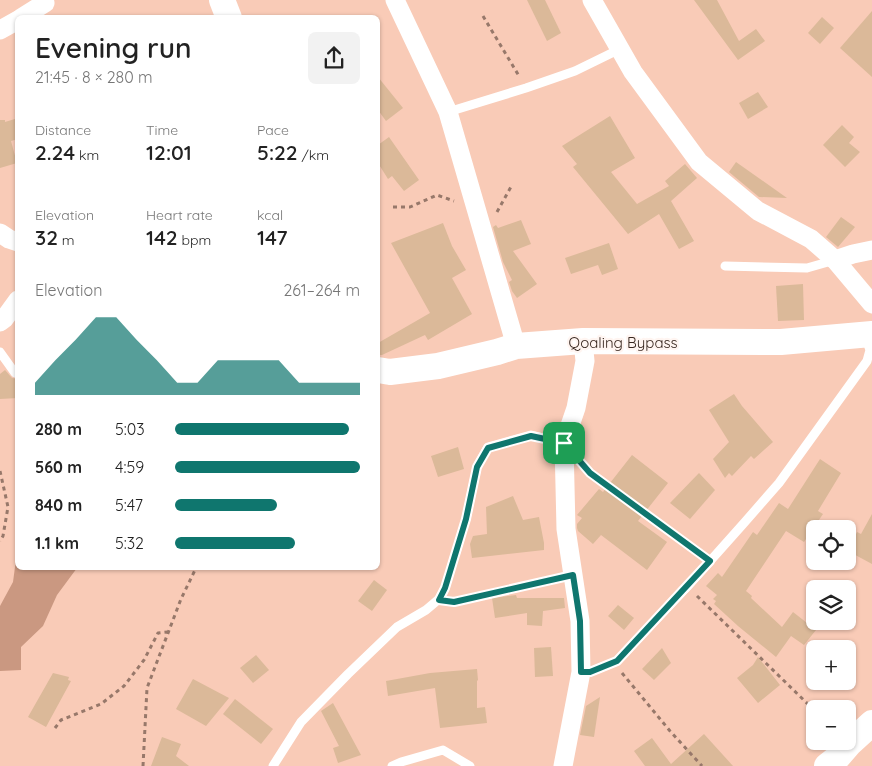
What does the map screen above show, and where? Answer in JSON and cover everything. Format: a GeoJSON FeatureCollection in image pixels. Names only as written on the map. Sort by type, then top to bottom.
{"type":"FeatureCollection","features":[{"type":"Feature","properties":{"kind":"main road"},"geometry":{"type":"LineString","coordinates":[[222,0],[228,15]]}},
{"type":"Feature","properties":{"kind":"main road","name":"Qoaling Bypass"},"geometry":{"type":"LineString","coordinates":[[380,370],[390,372],[438,366],[516,346],[583,342],[781,342],[868,334]]}},
{"type":"Feature","properties":{"kind":"main road"},"geometry":{"type":"LineString","coordinates":[[835,762],[850,744],[872,723]]}},
{"type":"Feature","properties":{"kind":"street"},"geometry":{"type":"LineString","coordinates":[[395,0],[448,112],[516,346]]}},
{"type":"Feature","properties":{"kind":"street"},"geometry":{"type":"LineString","coordinates":[[592,0],[633,72],[699,162],[758,212],[811,239],[835,260],[872,304]]}},
{"type":"Feature","properties":{"kind":"street"},"geometry":{"type":"LineString","coordinates":[[28,15],[46,7]]}},
{"type":"Feature","properties":{"kind":"street"},"geometry":{"type":"LineString","coordinates":[[0,30],[15,22]]}},
{"type":"Feature","properties":{"kind":"street"},"geometry":{"type":"LineString","coordinates":[[0,233],[15,241]]}},
{"type":"Feature","properties":{"kind":"street"},"geometry":{"type":"LineString","coordinates":[[835,260],[872,250]]}},
{"type":"Feature","properties":{"kind":"street"},"geometry":{"type":"LineString","coordinates":[[0,322],[15,304]]}},
{"type":"Feature","properties":{"kind":"street"},"geometry":{"type":"LineString","coordinates":[[562,766],[581,672],[580,621],[566,529],[564,443],[576,408],[585,361],[583,342]]}},
{"type":"Feature","properties":{"kind":"lane"},"geometry":{"type":"LineString","coordinates":[[448,112],[526,88],[575,70],[620,49]]}},
{"type":"Feature","properties":{"kind":"lane"},"geometry":{"type":"LineString","coordinates":[[724,266],[807,268],[835,260]]}},
{"type":"Feature","properties":{"kind":"lane"},"geometry":{"type":"LineString","coordinates":[[581,672],[590,672],[617,661],[710,561],[779,482],[867,361],[870,350],[868,334]]}},
{"type":"Feature","properties":{"kind":"lane"},"geometry":{"type":"LineString","coordinates":[[0,352],[15,374]]}},
{"type":"Feature","properties":{"kind":"lane"},"geometry":{"type":"LineString","coordinates":[[273,766],[302,722],[348,674],[397,627],[439,600],[445,588],[466,519],[477,467],[488,448],[531,436],[564,443]]}},
{"type":"Feature","properties":{"kind":"lane"},"geometry":{"type":"LineString","coordinates":[[392,766],[443,750],[470,766]]}},
{"type":"Feature","properties":{"kind":"path"},"geometry":{"type":"LineString","coordinates":[[483,16],[526,88]]}},
{"type":"Feature","properties":{"kind":"path"},"geometry":{"type":"LineString","coordinates":[[481,228],[494,218],[512,185]]}},
{"type":"Feature","properties":{"kind":"path"},"geometry":{"type":"LineString","coordinates":[[393,207],[410,207],[436,195],[463,204],[474,204]]}},
{"type":"Feature","properties":{"kind":"path"},"geometry":{"type":"LineString","coordinates":[[564,443],[590,473],[710,561]]}},
{"type":"Feature","properties":{"kind":"path"},"geometry":{"type":"LineString","coordinates":[[0,471],[8,507],[0,541]]}},
{"type":"Feature","properties":{"kind":"path"},"geometry":{"type":"LineString","coordinates":[[142,766],[147,688],[181,599],[195,570]]}},
{"type":"Feature","properties":{"kind":"path"},"geometry":{"type":"LineString","coordinates":[[439,600],[454,602],[573,575]]}},
{"type":"Feature","properties":{"kind":"path"},"geometry":{"type":"LineString","coordinates":[[687,586],[806,701]]}},
{"type":"Feature","properties":{"kind":"path"},"geometry":{"type":"LineString","coordinates":[[55,728],[61,720],[101,704],[124,686],[144,660],[158,633],[168,632]]}},
{"type":"Feature","properties":{"kind":"path"},"geometry":{"type":"LineString","coordinates":[[617,661],[622,673],[702,766]]}},
{"type":"Feature","properties":{"kind":"shaded area"},"geometry":{"type":"Polygon","coordinates":[[[15,567],[15,570],[76,570],[57,595],[43,626],[21,647],[21,670],[0,671],[0,606],[13,582],[15,567]]]}},
{"type":"Feature","properties":{"kind":"building"},"geometry":{"type":"Polygon","coordinates":[[[527,0],[545,0],[561,33],[547,41],[527,0]]]}},
{"type":"Feature","properties":{"kind":"building"},"geometry":{"type":"Polygon","coordinates":[[[694,0],[717,0],[739,41],[756,29],[765,41],[738,60],[694,0]]]}},
{"type":"Feature","properties":{"kind":"building"},"geometry":{"type":"Polygon","coordinates":[[[872,11],[872,77],[840,48],[872,11]]]}},
{"type":"Feature","properties":{"kind":"building"},"geometry":{"type":"Polygon","coordinates":[[[822,17],[834,28],[820,44],[808,33],[822,17]]]}},
{"type":"Feature","properties":{"kind":"building"},"geometry":{"type":"Polygon","coordinates":[[[380,79],[403,108],[386,121],[380,113],[380,79]]]}},
{"type":"Feature","properties":{"kind":"building"},"geometry":{"type":"Polygon","coordinates":[[[758,92],[768,107],[748,119],[739,103],[758,92]]]}},
{"type":"Feature","properties":{"kind":"building"},"geometry":{"type":"Polygon","coordinates":[[[610,116],[635,158],[611,172],[637,204],[669,186],[665,181],[685,164],[697,178],[671,201],[694,241],[679,249],[659,214],[628,234],[573,167],[577,164],[562,146],[610,116]]]}},
{"type":"Feature","properties":{"kind":"building"},"geometry":{"type":"Polygon","coordinates":[[[15,119],[15,140],[11,141],[15,164],[0,168],[0,120],[5,120],[5,122],[15,119]]]}},
{"type":"Feature","properties":{"kind":"building"},"geometry":{"type":"Polygon","coordinates":[[[842,125],[854,137],[849,143],[860,152],[845,167],[823,145],[842,125]]]}},
{"type":"Feature","properties":{"kind":"building"},"geometry":{"type":"Polygon","coordinates":[[[389,137],[419,180],[404,191],[392,176],[388,179],[380,166],[380,144],[389,137]]]}},
{"type":"Feature","properties":{"kind":"building"},"geometry":{"type":"Polygon","coordinates":[[[736,162],[787,198],[759,197],[729,172],[736,162]]]}},
{"type":"Feature","properties":{"kind":"building"},"geometry":{"type":"Polygon","coordinates":[[[841,217],[855,227],[838,247],[826,237],[841,217]]]}},
{"type":"Feature","properties":{"kind":"building"},"geometry":{"type":"Polygon","coordinates":[[[521,220],[531,244],[513,251],[537,284],[517,298],[512,291],[509,282],[512,280],[503,262],[493,227],[496,225],[498,228],[521,220]]]}},
{"type":"Feature","properties":{"kind":"building"},"geometry":{"type":"Polygon","coordinates":[[[443,223],[452,246],[466,270],[452,278],[472,314],[428,340],[425,335],[380,355],[380,342],[430,313],[391,243],[443,223]]]}},
{"type":"Feature","properties":{"kind":"building"},"geometry":{"type":"Polygon","coordinates":[[[609,243],[618,269],[602,275],[598,265],[571,274],[565,258],[609,243]]]}},
{"type":"Feature","properties":{"kind":"building"},"geometry":{"type":"Polygon","coordinates":[[[803,284],[804,320],[778,321],[776,286],[803,284]]]}},
{"type":"Feature","properties":{"kind":"building"},"geometry":{"type":"Polygon","coordinates":[[[5,370],[12,378],[15,378],[15,398],[0,399],[0,374],[5,370]]]}},
{"type":"Feature","properties":{"kind":"building"},"geometry":{"type":"Polygon","coordinates":[[[734,394],[773,442],[754,459],[751,456],[732,476],[729,473],[725,478],[713,459],[729,442],[709,410],[734,394]]]}},
{"type":"Feature","properties":{"kind":"building"},"geometry":{"type":"Polygon","coordinates":[[[458,447],[464,469],[438,477],[431,456],[458,447]]]}},
{"type":"Feature","properties":{"kind":"building"},"geometry":{"type":"Polygon","coordinates":[[[632,455],[668,483],[638,521],[667,542],[647,570],[601,535],[593,544],[577,528],[577,524],[582,518],[577,515],[599,489],[603,492],[632,455]]]}},
{"type":"Feature","properties":{"kind":"building"},"geometry":{"type":"Polygon","coordinates":[[[820,459],[841,473],[818,511],[823,514],[819,520],[806,520],[806,539],[804,542],[786,531],[746,591],[782,627],[793,612],[806,622],[806,630],[816,630],[806,640],[804,645],[791,636],[776,657],[714,604],[716,601],[713,599],[717,595],[706,586],[718,573],[722,577],[753,532],[757,535],[779,503],[788,509],[820,459]]]}},
{"type":"Feature","properties":{"kind":"building"},"geometry":{"type":"Polygon","coordinates":[[[699,473],[715,490],[690,519],[670,503],[699,473]]]}},
{"type":"Feature","properties":{"kind":"building"},"geometry":{"type":"Polygon","coordinates":[[[513,496],[523,520],[539,517],[544,550],[472,558],[470,544],[473,536],[487,534],[486,507],[513,496]]]}},
{"type":"Feature","properties":{"kind":"building"},"geometry":{"type":"Polygon","coordinates":[[[872,514],[872,564],[856,555],[856,534],[857,532],[861,534],[872,514]]]}},
{"type":"Feature","properties":{"kind":"building"},"geometry":{"type":"Polygon","coordinates":[[[374,580],[387,590],[372,611],[358,601],[374,580]]]}},
{"type":"Feature","properties":{"kind":"building"},"geometry":{"type":"Polygon","coordinates":[[[516,595],[517,598],[564,598],[565,608],[543,611],[542,626],[527,625],[527,613],[495,618],[492,598],[516,595]]]}},
{"type":"Feature","properties":{"kind":"building"},"geometry":{"type":"Polygon","coordinates":[[[618,605],[634,618],[624,630],[608,616],[618,605]]]}},
{"type":"Feature","properties":{"kind":"building"},"geometry":{"type":"Polygon","coordinates":[[[551,647],[553,676],[535,677],[534,648],[551,647]]]}},
{"type":"Feature","properties":{"kind":"building"},"geometry":{"type":"Polygon","coordinates":[[[662,648],[671,663],[654,680],[642,669],[662,648]]]}},
{"type":"Feature","properties":{"kind":"building"},"geometry":{"type":"Polygon","coordinates":[[[256,655],[269,670],[253,683],[240,668],[256,655]]]}},
{"type":"Feature","properties":{"kind":"building"},"geometry":{"type":"Polygon","coordinates":[[[758,657],[780,685],[758,703],[737,678],[753,665],[758,657]]]}},
{"type":"Feature","properties":{"kind":"building"},"geometry":{"type":"Polygon","coordinates":[[[477,669],[477,708],[485,707],[487,723],[440,728],[435,688],[388,696],[386,681],[430,673],[477,669]]]}},
{"type":"Feature","properties":{"kind":"building"},"geometry":{"type":"Polygon","coordinates":[[[53,673],[69,677],[68,680],[71,681],[46,727],[28,717],[53,673]]]}},
{"type":"Feature","properties":{"kind":"building"},"geometry":{"type":"Polygon","coordinates":[[[193,679],[229,698],[206,726],[176,709],[193,679]]]}},
{"type":"Feature","properties":{"kind":"building"},"geometry":{"type":"Polygon","coordinates":[[[600,697],[594,737],[580,735],[586,706],[600,697]]]}},
{"type":"Feature","properties":{"kind":"building"},"geometry":{"type":"Polygon","coordinates":[[[235,699],[273,729],[261,744],[223,714],[235,699]]]}},
{"type":"Feature","properties":{"kind":"building"},"geometry":{"type":"Polygon","coordinates":[[[333,703],[361,755],[338,763],[333,748],[339,746],[321,711],[333,703]]]}},
{"type":"Feature","properties":{"kind":"building"},"geometry":{"type":"Polygon","coordinates":[[[704,734],[733,766],[645,766],[634,751],[652,738],[671,764],[704,734]]]}},
{"type":"Feature","properties":{"kind":"building"},"geometry":{"type":"Polygon","coordinates":[[[162,737],[181,744],[176,756],[189,766],[151,766],[162,737]]]}},
{"type":"Feature","properties":{"kind":"route"},"geometry":{"type":"LineString","coordinates":[[531,436],[564,443],[590,473],[710,561],[617,661],[590,672],[581,672],[580,621],[573,575],[454,602],[439,600],[445,588],[466,519],[477,467],[488,448],[531,436]]}}]}
